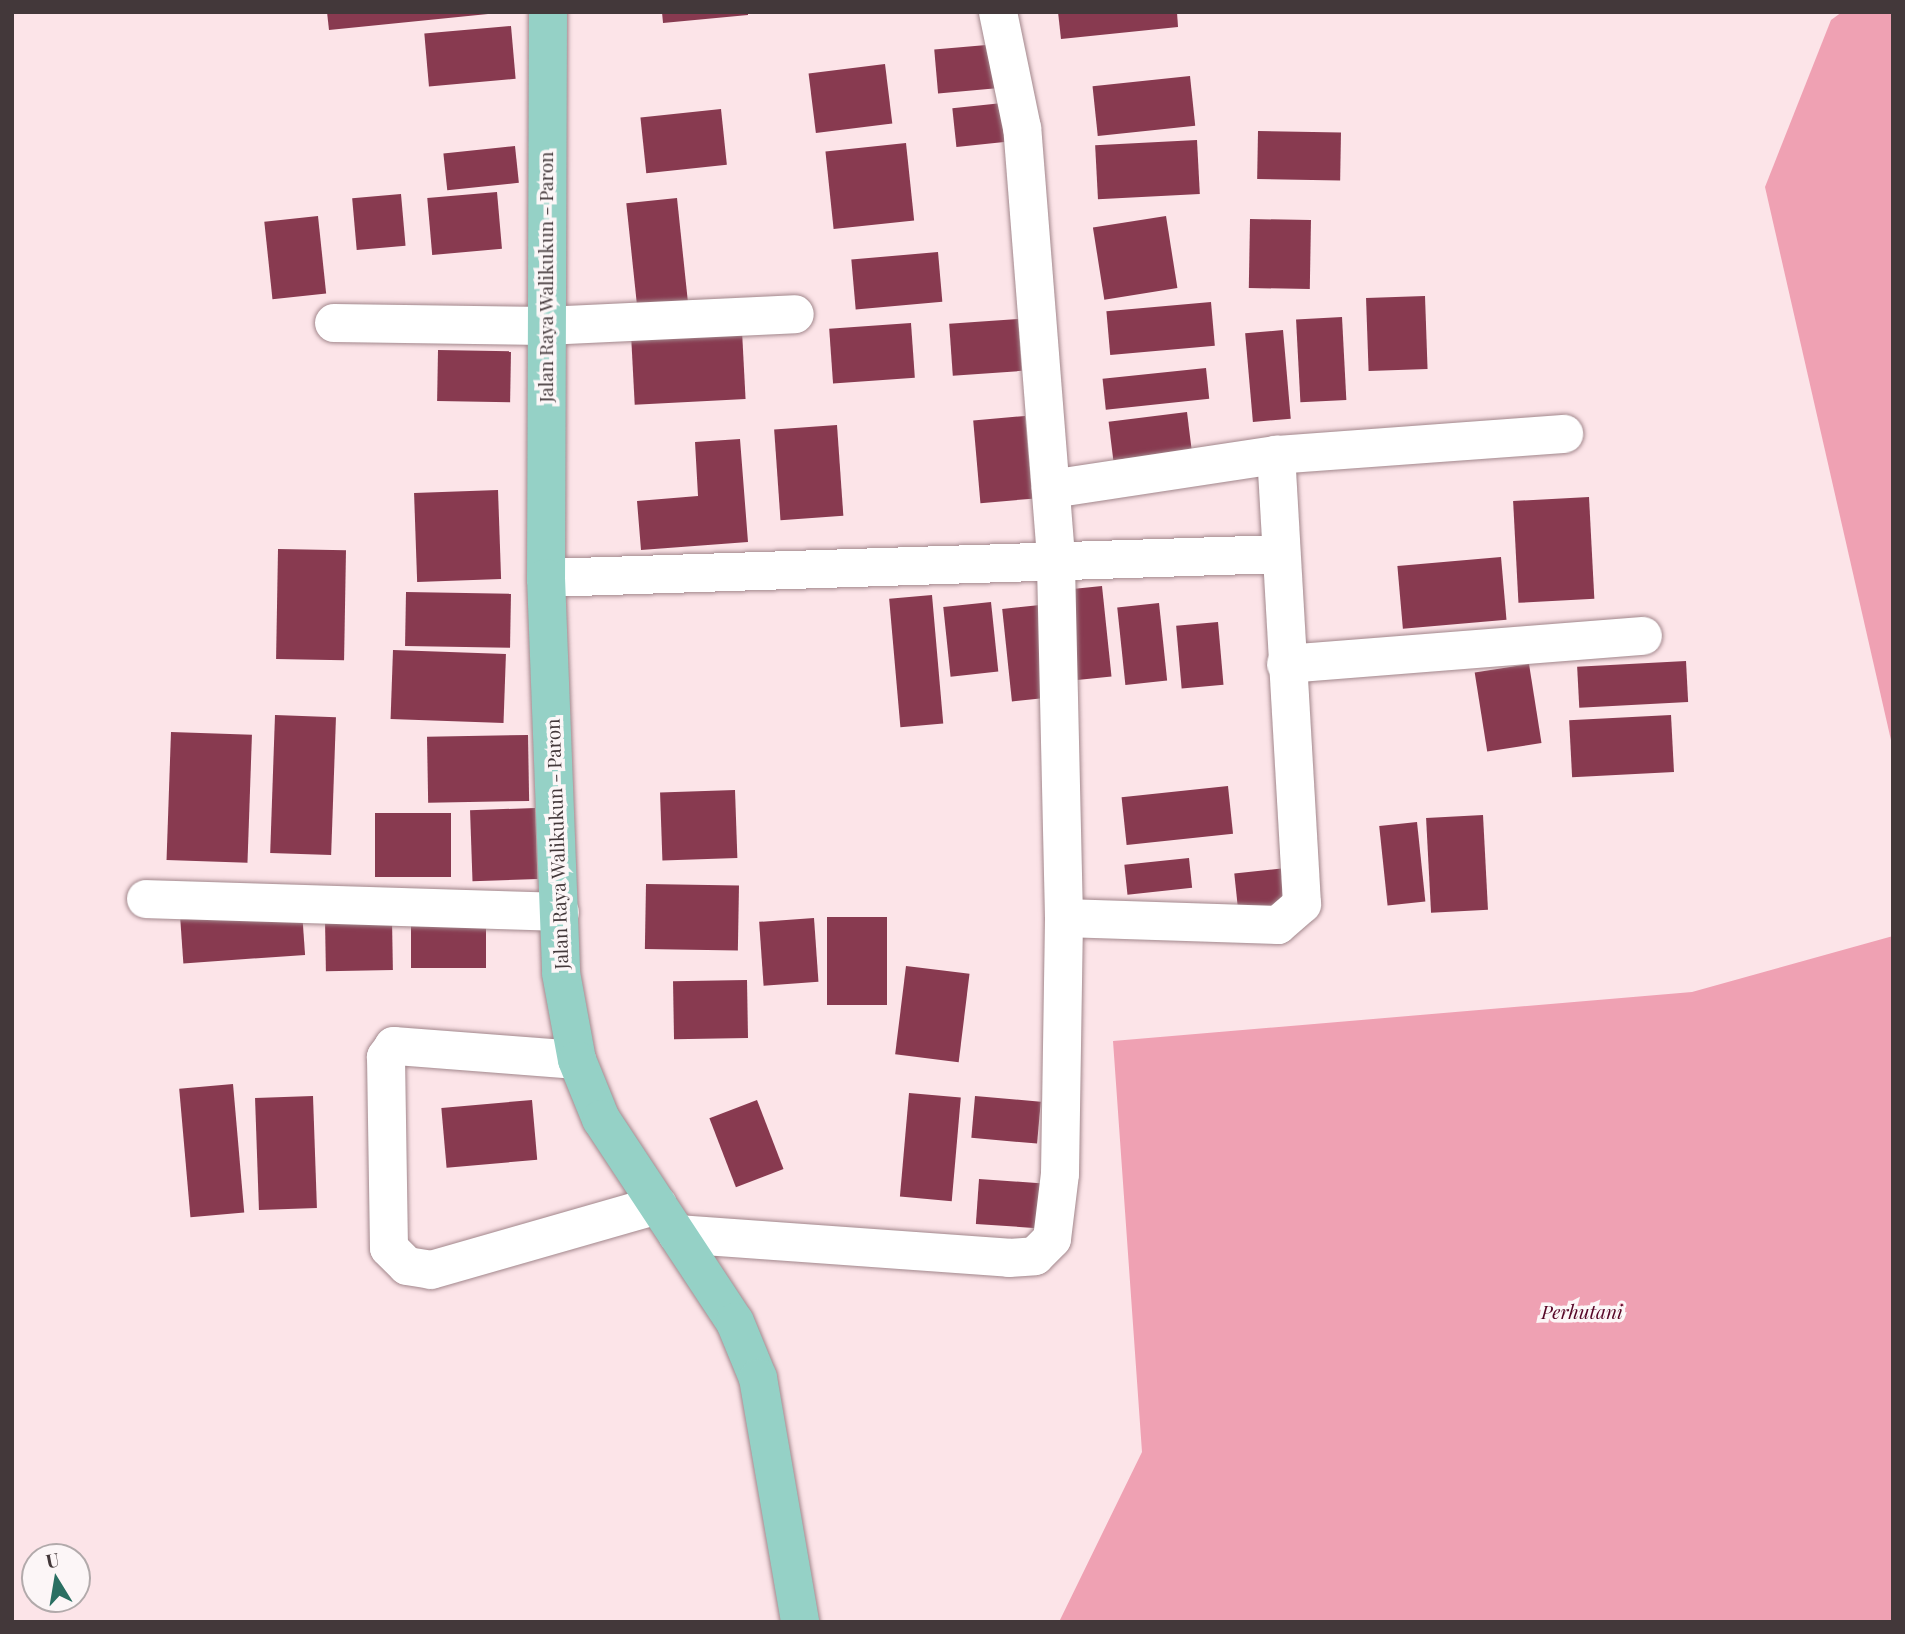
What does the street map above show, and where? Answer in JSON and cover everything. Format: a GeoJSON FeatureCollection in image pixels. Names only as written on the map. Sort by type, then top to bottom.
{"type":"FeatureCollection","features":[{"type":"Feature","properties":{"kind":"main road","name":"Jalan Raya Walikukun - Paron"},"geometry":{"type":"LineString","coordinates":[[548,12],[546,578],[561,973],[577,1060],[601,1119],[735,1322],[758,1378],[800,1622]]}},
{"type":"Feature","properties":{"kind":"street"},"geometry":{"type":"LineString","coordinates":[[577,1060],[394,1046],[386,1057],[389,1248],[407,1266],[431,1270],[668,1220],[1035,1256],[1052,1239],[1060,1174],[1064,918],[1056,558],[1023,128],[998,12]]}},
{"type":"Feature","properties":{"kind":"street"},"geometry":{"type":"LineString","coordinates":[[334,323],[545,326],[794,314]]}},
{"type":"Feature","properties":{"kind":"street"},"geometry":{"type":"LineString","coordinates":[[1051,489],[1276,455],[1564,434]]}},
{"type":"Feature","properties":{"kind":"street"},"geometry":{"type":"LineString","coordinates":[[1064,918],[1278,925],[1293,917],[1302,904],[1276,455]]}},
{"type":"Feature","properties":{"kind":"street"},"geometry":{"type":"LineString","coordinates":[[546,578],[1056,558],[1280,554]]}},
{"type":"Feature","properties":{"kind":"street"},"geometry":{"type":"LineString","coordinates":[[1286,664],[1643,636]]}},
{"type":"Feature","properties":{"kind":"street"},"geometry":{"type":"LineString","coordinates":[[146,899],[560,912]]}},
{"type":"Feature","properties":{"kind":"green space"},"geometry":{"type":"Polygon","coordinates":[[[1842,12],[1893,12],[1893,749],[1765,187],[1831,20],[1842,12]]]}},
{"type":"Feature","properties":{"kind":"green space","name":"Perhutani"},"geometry":{"type":"Polygon","coordinates":[[[1893,936],[1893,1622],[1059,1622],[1142,1452],[1113,1041],[1692,992],[1893,936]]]}},
{"type":"Feature","properties":{"kind":"building"},"geometry":{"type":"Polygon","coordinates":[[[327,12],[488,12],[488,14],[329,30],[327,12]]]}},
{"type":"Feature","properties":{"kind":"building"},"geometry":{"type":"Polygon","coordinates":[[[662,12],[748,12],[748,15],[663,23],[662,12]]]}},
{"type":"Feature","properties":{"kind":"building"},"geometry":{"type":"Polygon","coordinates":[[[1058,12],[1177,12],[1178,27],[1061,39],[1058,12]]]}},
{"type":"Feature","properties":{"kind":"building"},"geometry":{"type":"Polygon","coordinates":[[[511,26],[516,79],[429,86],[424,34],[511,26]]]}},
{"type":"Feature","properties":{"kind":"building"},"geometry":{"type":"Polygon","coordinates":[[[998,44],[1002,88],[938,93],[934,50],[998,44]]]}},
{"type":"Feature","properties":{"kind":"building"},"geometry":{"type":"Polygon","coordinates":[[[885,64],[892,124],[816,133],[809,73],[885,64]]]}},
{"type":"Feature","properties":{"kind":"building"},"geometry":{"type":"Polygon","coordinates":[[[1190,76],[1195,126],[1098,136],[1093,86],[1190,76]]]}},
{"type":"Feature","properties":{"kind":"building"},"geometry":{"type":"Polygon","coordinates":[[[1012,102],[1016,141],[956,147],[952,108],[1012,102]]]}},
{"type":"Feature","properties":{"kind":"building"},"geometry":{"type":"Polygon","coordinates":[[[721,109],[727,165],[646,173],[640,117],[721,109]]]}},
{"type":"Feature","properties":{"kind":"building"},"geometry":{"type":"Polygon","coordinates":[[[1258,131],[1341,132],[1340,180],[1257,179],[1258,131]]]}},
{"type":"Feature","properties":{"kind":"building"},"geometry":{"type":"Polygon","coordinates":[[[1197,140],[1200,194],[1098,199],[1095,145],[1197,140]]]}},
{"type":"Feature","properties":{"kind":"building"},"geometry":{"type":"Polygon","coordinates":[[[906,143],[914,221],[834,229],[825,151],[906,143]]]}},
{"type":"Feature","properties":{"kind":"building"},"geometry":{"type":"Polygon","coordinates":[[[515,146],[519,183],[447,190],[443,154],[515,146]]]}},
{"type":"Feature","properties":{"kind":"building"},"geometry":{"type":"Polygon","coordinates":[[[497,192],[502,249],[432,255],[427,198],[497,192]]]}},
{"type":"Feature","properties":{"kind":"building"},"geometry":{"type":"Polygon","coordinates":[[[401,194],[406,246],[357,250],[352,198],[401,194]]]}},
{"type":"Feature","properties":{"kind":"building"},"geometry":{"type":"Polygon","coordinates":[[[677,198],[688,301],[637,307],[626,203],[677,198]]]}},
{"type":"Feature","properties":{"kind":"building"},"geometry":{"type":"Polygon","coordinates":[[[318,216],[326,294],[272,299],[264,222],[318,216]]]}},
{"type":"Feature","properties":{"kind":"building"},"geometry":{"type":"Polygon","coordinates":[[[1166,216],[1177,288],[1104,300],[1093,228],[1166,216]]]}},
{"type":"Feature","properties":{"kind":"building"},"geometry":{"type":"Polygon","coordinates":[[[1250,219],[1311,220],[1310,289],[1249,288],[1250,219]]]}},
{"type":"Feature","properties":{"kind":"building"},"geometry":{"type":"Polygon","coordinates":[[[938,252],[942,302],[856,309],[851,260],[938,252]]]}},
{"type":"Feature","properties":{"kind":"building"},"geometry":{"type":"Polygon","coordinates":[[[1425,296],[1428,369],[1369,371],[1366,298],[1425,296]]]}},
{"type":"Feature","properties":{"kind":"building"},"geometry":{"type":"Polygon","coordinates":[[[1211,302],[1215,346],[1110,355],[1106,311],[1211,302]]]}},
{"type":"Feature","properties":{"kind":"building"},"geometry":{"type":"Polygon","coordinates":[[[1342,317],[1346,400],[1300,402],[1296,319],[1342,317]]]}},
{"type":"Feature","properties":{"kind":"building"},"geometry":{"type":"Polygon","coordinates":[[[1018,319],[1022,371],[953,376],[949,324],[1018,319]]]}},
{"type":"Feature","properties":{"kind":"building"},"geometry":{"type":"Polygon","coordinates":[[[911,323],[915,378],[833,384],[829,329],[911,323]]]}},
{"type":"Feature","properties":{"kind":"building"},"geometry":{"type":"Polygon","coordinates":[[[1283,330],[1291,419],[1253,422],[1245,333],[1283,330]]]}},
{"type":"Feature","properties":{"kind":"building"},"geometry":{"type":"Polygon","coordinates":[[[742,331],[746,399],[635,405],[631,337],[742,331]]]}},
{"type":"Feature","properties":{"kind":"building"},"geometry":{"type":"Polygon","coordinates":[[[438,350],[511,351],[510,402],[437,401],[438,350]]]}},
{"type":"Feature","properties":{"kind":"building"},"geometry":{"type":"Polygon","coordinates":[[[1206,368],[1209,399],[1106,410],[1103,379],[1206,368]]]}},
{"type":"Feature","properties":{"kind":"building"},"geometry":{"type":"Polygon","coordinates":[[[1187,412],[1192,451],[1113,460],[1109,422],[1187,412]]]}},
{"type":"Feature","properties":{"kind":"building"},"geometry":{"type":"Polygon","coordinates":[[[1025,416],[1032,499],[980,503],[973,421],[1025,416]]]}},
{"type":"Feature","properties":{"kind":"building"},"geometry":{"type":"Polygon","coordinates":[[[837,425],[843,516],[781,520],[774,429],[837,425]]]}},
{"type":"Feature","properties":{"kind":"building"},"geometry":{"type":"Polygon","coordinates":[[[740,439],[748,542],[641,550],[637,501],[698,496],[695,442],[740,439]]]}},
{"type":"Feature","properties":{"kind":"building"},"geometry":{"type":"Polygon","coordinates":[[[498,490],[501,579],[417,582],[414,493],[498,490]]]}},
{"type":"Feature","properties":{"kind":"building"},"geometry":{"type":"Polygon","coordinates":[[[1589,497],[1594,599],[1518,603],[1513,501],[1589,497]]]}},
{"type":"Feature","properties":{"kind":"building"},"geometry":{"type":"Polygon","coordinates":[[[278,549],[346,550],[344,660],[276,659],[278,549]]]}},
{"type":"Feature","properties":{"kind":"building"},"geometry":{"type":"Polygon","coordinates":[[[1501,557],[1506,620],[1403,629],[1397,566],[1501,557]]]}},
{"type":"Feature","properties":{"kind":"building"},"geometry":{"type":"Polygon","coordinates":[[[1102,586],[1112,677],[1075,680],[1065,590],[1102,586]]]}},
{"type":"Feature","properties":{"kind":"building"},"geometry":{"type":"Polygon","coordinates":[[[406,592],[511,594],[510,648],[405,646],[406,592]]]}},
{"type":"Feature","properties":{"kind":"building"},"geometry":{"type":"Polygon","coordinates":[[[932,595],[943,724],[900,727],[889,599],[932,595]]]}},
{"type":"Feature","properties":{"kind":"building"},"geometry":{"type":"Polygon","coordinates":[[[991,602],[998,672],[951,677],[943,607],[991,602]]]}},
{"type":"Feature","properties":{"kind":"building"},"geometry":{"type":"Polygon","coordinates":[[[1159,603],[1167,681],[1125,685],[1117,607],[1159,603]]]}},
{"type":"Feature","properties":{"kind":"building"},"geometry":{"type":"Polygon","coordinates":[[[1040,605],[1050,697],[1012,701],[1002,609],[1040,605]]]}},
{"type":"Feature","properties":{"kind":"building"},"geometry":{"type":"Polygon","coordinates":[[[1218,622],[1223,685],[1182,688],[1176,626],[1218,622]]]}},
{"type":"Feature","properties":{"kind":"building"},"geometry":{"type":"Polygon","coordinates":[[[393,650],[506,654],[504,723],[391,719],[393,650]]]}},
{"type":"Feature","properties":{"kind":"building"},"geometry":{"type":"Polygon","coordinates":[[[1686,661],[1688,702],[1579,708],[1577,667],[1686,661]]]}},
{"type":"Feature","properties":{"kind":"building"},"geometry":{"type":"Polygon","coordinates":[[[1529,664],[1542,743],[1487,752],[1475,673],[1529,664]]]}},
{"type":"Feature","properties":{"kind":"building"},"geometry":{"type":"Polygon","coordinates":[[[275,715],[336,717],[331,855],[270,853],[275,715]]]}},
{"type":"Feature","properties":{"kind":"building"},"geometry":{"type":"Polygon","coordinates":[[[1671,715],[1674,772],[1572,777],[1569,720],[1671,715]]]}},
{"type":"Feature","properties":{"kind":"building"},"geometry":{"type":"Polygon","coordinates":[[[171,732],[252,735],[247,863],[167,860],[171,732]]]}},
{"type":"Feature","properties":{"kind":"building"},"geometry":{"type":"Polygon","coordinates":[[[528,735],[529,801],[428,803],[427,737],[528,735]]]}},
{"type":"Feature","properties":{"kind":"building"},"geometry":{"type":"Polygon","coordinates":[[[1228,786],[1233,834],[1127,845],[1122,797],[1228,786]]]}},
{"type":"Feature","properties":{"kind":"building"},"geometry":{"type":"Polygon","coordinates":[[[735,790],[737,858],[662,861],[660,793],[735,790]]]}},
{"type":"Feature","properties":{"kind":"building"},"geometry":{"type":"Polygon","coordinates":[[[535,808],[537,879],[473,881],[470,810],[535,808]]]}},
{"type":"Feature","properties":{"kind":"building"},"geometry":{"type":"Polygon","coordinates":[[[375,813],[451,813],[451,877],[375,877],[375,813]]]}},
{"type":"Feature","properties":{"kind":"building"},"geometry":{"type":"Polygon","coordinates":[[[1483,815],[1488,910],[1431,913],[1426,818],[1483,815]]]}},
{"type":"Feature","properties":{"kind":"building"},"geometry":{"type":"Polygon","coordinates":[[[1417,822],[1425,902],[1388,906],[1379,826],[1417,822]]]}},
{"type":"Feature","properties":{"kind":"building"},"geometry":{"type":"Polygon","coordinates":[[[1189,858],[1192,888],[1127,895],[1124,865],[1189,858]]]}},
{"type":"Feature","properties":{"kind":"building"},"geometry":{"type":"Polygon","coordinates":[[[1286,868],[1290,905],[1238,910],[1234,873],[1286,868]]]}},
{"type":"Feature","properties":{"kind":"building"},"geometry":{"type":"Polygon","coordinates":[[[646,884],[739,886],[738,951],[645,949],[646,884]]]}},
{"type":"Feature","properties":{"kind":"building"},"geometry":{"type":"Polygon","coordinates":[[[302,911],[305,955],[183,963],[180,920],[302,911]]]}},
{"type":"Feature","properties":{"kind":"building"},"geometry":{"type":"Polygon","coordinates":[[[827,917],[887,917],[887,1005],[827,1005],[827,917]]]}},
{"type":"Feature","properties":{"kind":"building"},"geometry":{"type":"Polygon","coordinates":[[[814,918],[818,982],[764,986],[759,922],[814,918]]]}},
{"type":"Feature","properties":{"kind":"building"},"geometry":{"type":"Polygon","coordinates":[[[392,919],[393,970],[326,971],[325,920],[392,919]]]}},
{"type":"Feature","properties":{"kind":"building"},"geometry":{"type":"Polygon","coordinates":[[[411,920],[486,920],[486,968],[411,968],[411,920]]]}},
{"type":"Feature","properties":{"kind":"building"},"geometry":{"type":"Polygon","coordinates":[[[906,966],[970,974],[959,1062],[895,1054],[906,966]]]}},
{"type":"Feature","properties":{"kind":"building"},"geometry":{"type":"Polygon","coordinates":[[[747,980],[748,1038],[674,1039],[673,981],[747,980]]]}},
{"type":"Feature","properties":{"kind":"building"},"geometry":{"type":"Polygon","coordinates":[[[233,1084],[244,1213],[190,1217],[179,1089],[233,1084]]]}},
{"type":"Feature","properties":{"kind":"building"},"geometry":{"type":"Polygon","coordinates":[[[909,1093],[961,1098],[952,1201],[900,1197],[909,1093]]]}},
{"type":"Feature","properties":{"kind":"building"},"geometry":{"type":"Polygon","coordinates":[[[313,1096],[317,1208],[259,1210],[255,1098],[313,1096]]]}},
{"type":"Feature","properties":{"kind":"building"},"geometry":{"type":"Polygon","coordinates":[[[975,1096],[1041,1102],[1037,1144],[971,1138],[975,1096]]]}},
{"type":"Feature","properties":{"kind":"building"},"geometry":{"type":"Polygon","coordinates":[[[532,1100],[537,1160],[447,1168],[441,1108],[532,1100]]]}},
{"type":"Feature","properties":{"kind":"building"},"geometry":{"type":"Polygon","coordinates":[[[757,1100],[784,1169],[736,1187],[709,1118],[757,1100]]]}},
{"type":"Feature","properties":{"kind":"building"},"geometry":{"type":"Polygon","coordinates":[[[979,1179],[1047,1184],[1044,1229],[976,1224],[979,1179]]]}}]}
